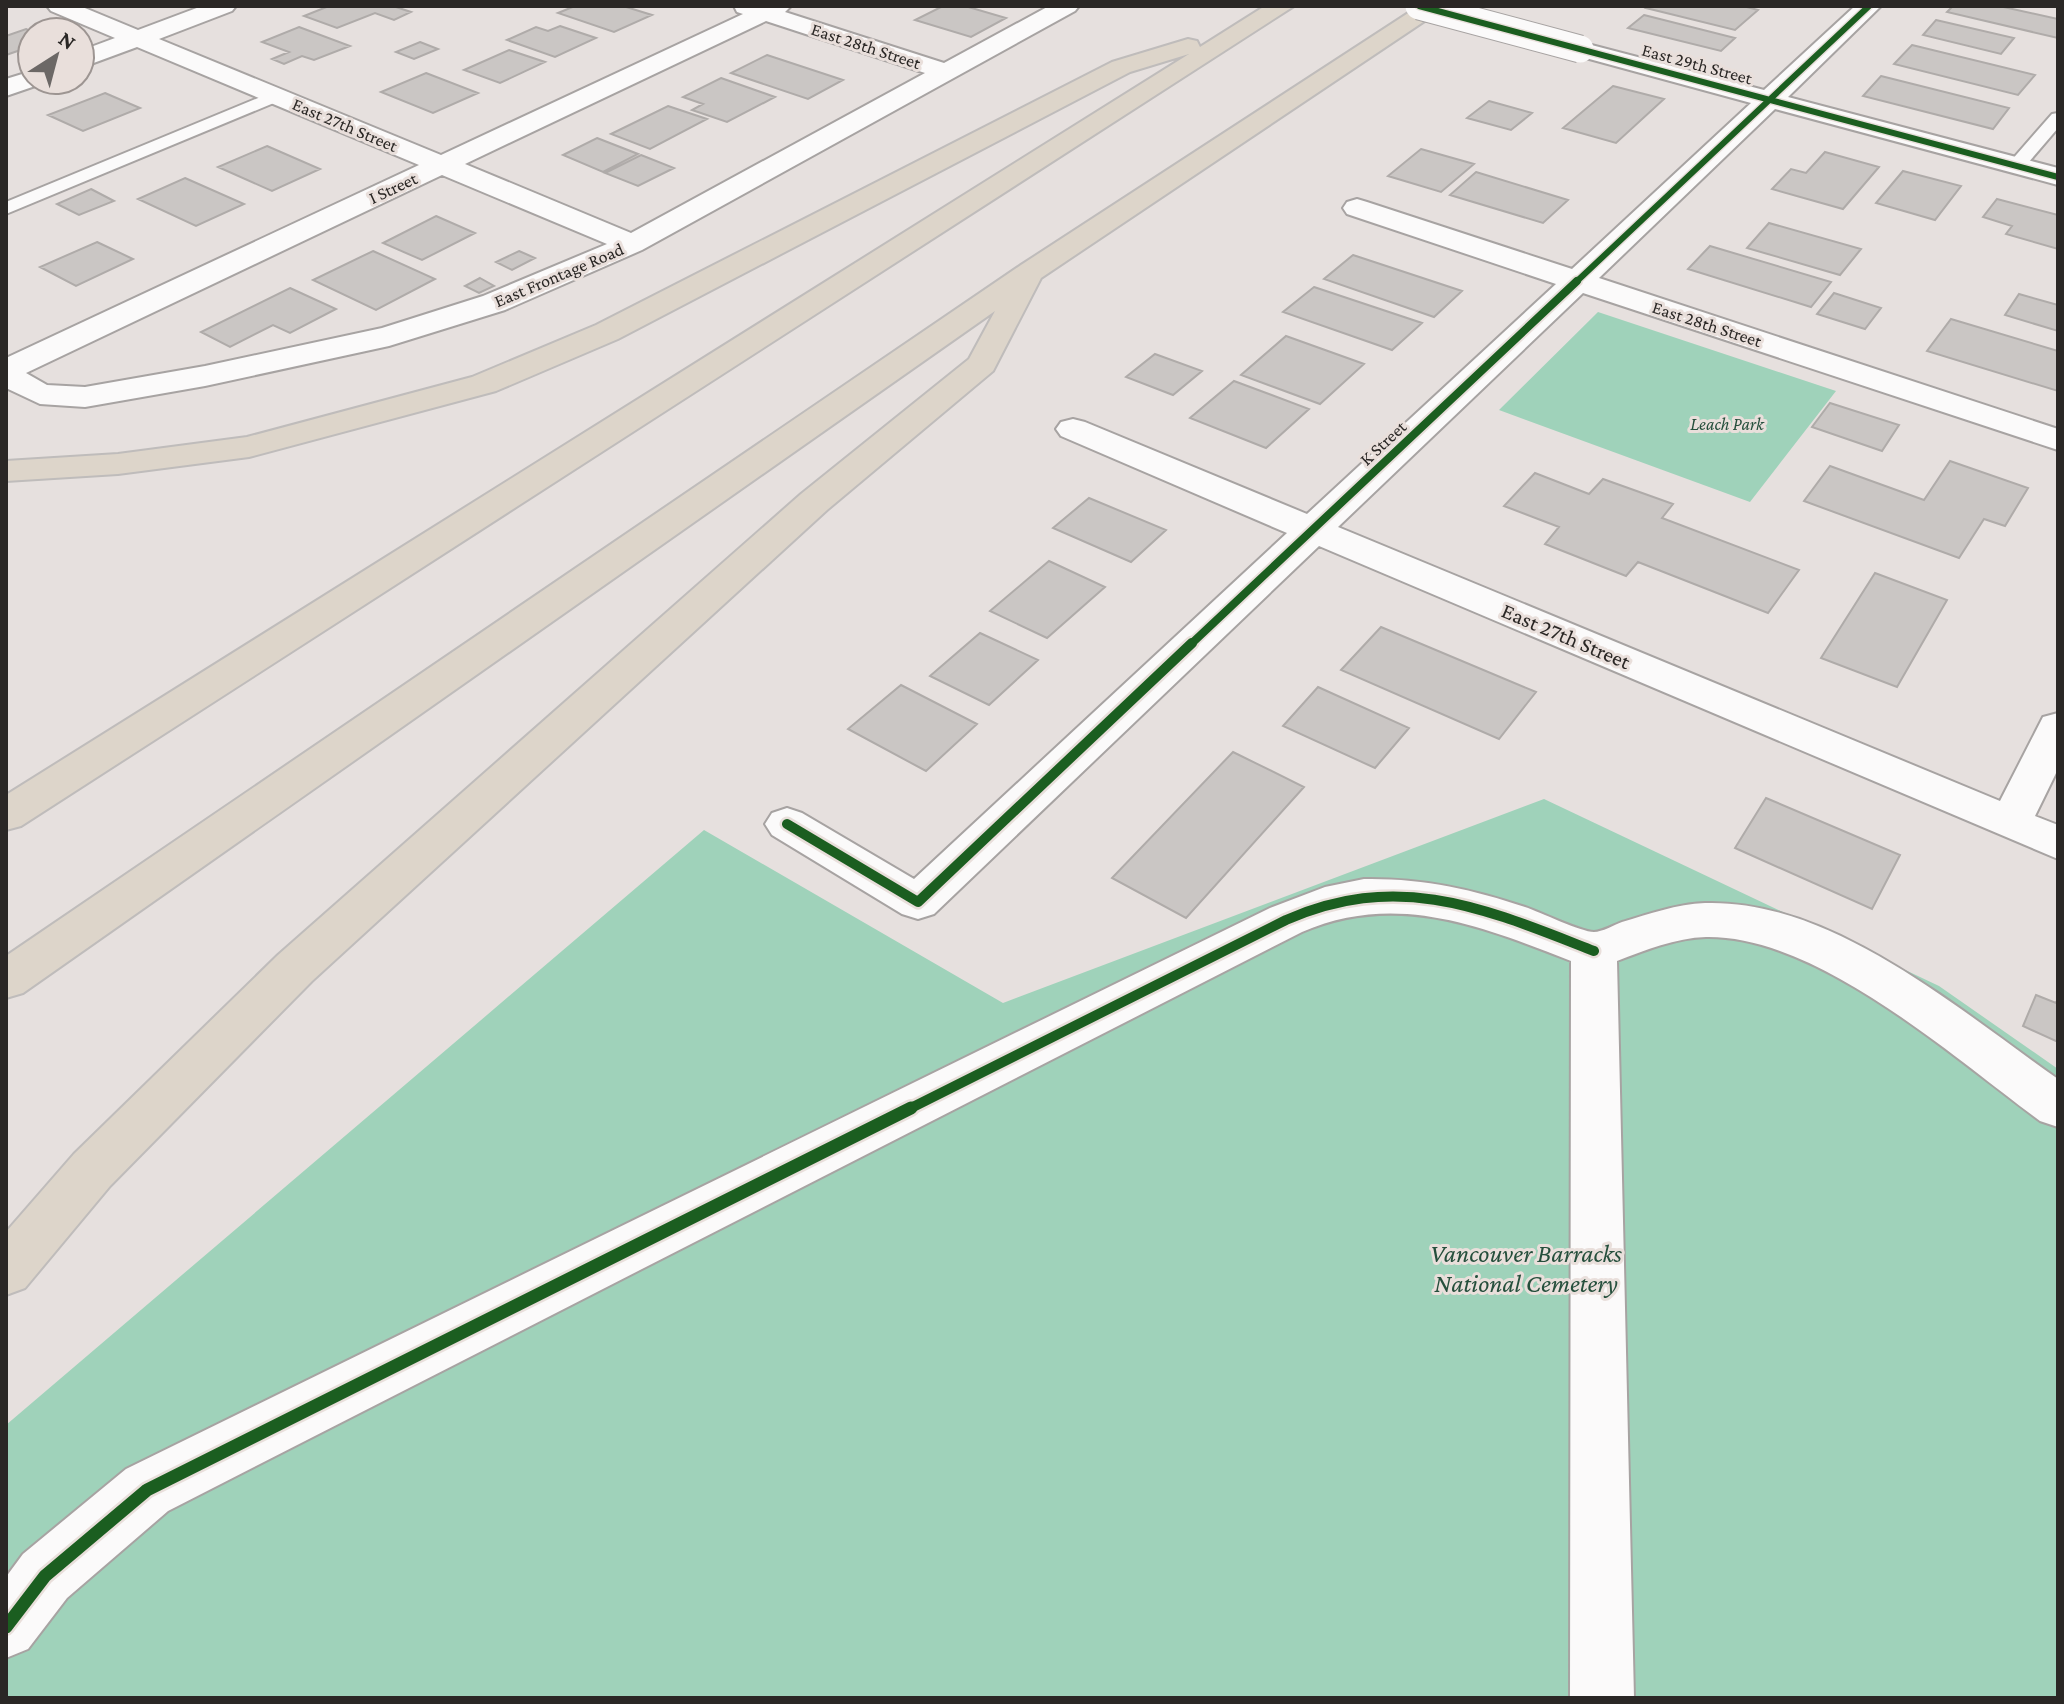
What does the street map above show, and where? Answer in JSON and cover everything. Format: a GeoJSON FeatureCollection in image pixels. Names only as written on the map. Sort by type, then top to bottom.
{"type":"FeatureCollection","features":[{"type":"Feature","properties":{"kind":"highway"},"geometry":{"type":"LineString","coordinates":[[6,815],[1282,6]]}},
{"type":"Feature","properties":{"kind":"highway"},"geometry":{"type":"LineString","coordinates":[[6,980],[1032,271],[1435,6]]}},
{"type":"Feature","properties":{"kind":"highway"},"geometry":{"type":"LineString","coordinates":[[6,471],[118,464],[249,447],[484,384],[607,332],[1121,67],[1248,27]]}},
{"type":"Feature","properties":{"kind":"highway"},"geometry":{"type":"LineString","coordinates":[[6,1271],[92,1170],[295,968],[814,502],[982,364],[1032,271]]}},
{"type":"Feature","properties":{"kind":"street","name":"East 27th Street"},"geometry":{"type":"LineString","coordinates":[[59,6],[632,244]]}},
{"type":"Feature","properties":{"kind":"street"},"geometry":{"type":"LineString","coordinates":[[96,54],[224,6]]}},
{"type":"Feature","properties":{"kind":"street","name":"East Frontage Road"},"geometry":{"type":"LineString","coordinates":[[6,372],[40,394],[85,397],[205,376],[389,336],[494,303],[632,244],[1067,6]]}},
{"type":"Feature","properties":{"kind":"street","name":"East 29th Street"},"geometry":{"type":"LineString","coordinates":[[1419,6],[2058,177]]}},
{"type":"Feature","properties":{"kind":"street","name":"K Street"},"geometry":{"type":"LineString","coordinates":[[787,824],[918,902],[1869,6]]}},
{"type":"Feature","properties":{"kind":"street","name":"East 28th Street"},"geometry":{"type":"LineString","coordinates":[[762,8],[944,71]]}},
{"type":"Feature","properties":{"kind":"street","name":"I Street"},"geometry":{"type":"LineString","coordinates":[[6,372],[442,165],[762,8]]}},
{"type":"Feature","properties":{"kind":"street","name":"East 28th Street"},"geometry":{"type":"LineString","coordinates":[[1357,208],[2058,440]]}},
{"type":"Feature","properties":{"kind":"street","name":"East 27th Street"},"geometry":{"type":"LineString","coordinates":[[1073,429],[2058,843]]}},
{"type":"Feature","properties":{"kind":"street"},"geometry":{"type":"LineString","coordinates":[[2010,823],[2058,727]]}},
{"type":"Feature","properties":{"kind":"street"},"geometry":{"type":"LineString","coordinates":[[6,1627],[45,1576],[147,1490],[1286,920],[1330,902],[1382,895],[1422,898],[1489,913],[1594,951],[1640,933],[1705,920],[1765,927],[1825,948],[1881,980],[2058,1106]]}},
{"type":"Feature","properties":{"kind":"street"},"geometry":{"type":"LineString","coordinates":[[1594,951],[1602,1698]]}},
{"type":"Feature","properties":{"kind":"lane"},"geometry":{"type":"LineString","coordinates":[[6,209],[275,96]]}},
{"type":"Feature","properties":{"kind":"lane"},"geometry":{"type":"LineString","coordinates":[[2016,166],[2058,118]]}},
{"type":"Feature","properties":{"kind":"green space","name":"Leach Park"},"geometry":{"type":"Polygon","coordinates":[[[1598,312],[1836,391],[1750,502],[1499,410],[1598,312]]]}},
{"type":"Feature","properties":{"kind":"green space","name":"Vancouver Barracks National Cemetery"},"geometry":{"type":"Polygon","coordinates":[[[1544,799],[1939,986],[2058,1069],[2058,1698],[6,1698],[6,1425],[704,830],[1003,1003],[1544,799]]]}},
{"type":"Feature","properties":{"kind":"building"},"geometry":{"type":"Polygon","coordinates":[[[329,6],[393,6],[411,12],[394,20],[375,13],[337,28],[304,16],[329,6]]]}},
{"type":"Feature","properties":{"kind":"building"},"geometry":{"type":"Polygon","coordinates":[[[575,6],[623,6],[652,15],[614,32],[558,13],[575,6]]]}},
{"type":"Feature","properties":{"kind":"building"},"geometry":{"type":"Polygon","coordinates":[[[943,6],[965,6],[1006,18],[971,37],[915,20],[943,6]]]}},
{"type":"Feature","properties":{"kind":"building"},"geometry":{"type":"Polygon","coordinates":[[[1743,6],[1758,10],[1735,30],[1646,8],[1743,6]]]}},
{"type":"Feature","properties":{"kind":"building"},"geometry":{"type":"Polygon","coordinates":[[[1953,6],[1999,6],[2058,19],[2058,38],[1947,12],[1953,6]]]}},
{"type":"Feature","properties":{"kind":"building"},"geometry":{"type":"Polygon","coordinates":[[[1644,15],[1735,38],[1721,51],[1628,28],[1644,15]]]}},
{"type":"Feature","properties":{"kind":"building"},"geometry":{"type":"Polygon","coordinates":[[[1936,20],[2014,38],[2001,54],[1923,35],[1936,20]]]}},
{"type":"Feature","properties":{"kind":"building"},"geometry":{"type":"Polygon","coordinates":[[[560,26],[596,38],[555,57],[507,40],[536,27],[548,31],[560,26]]]}},
{"type":"Feature","properties":{"kind":"building"},"geometry":{"type":"Polygon","coordinates":[[[299,27],[350,46],[314,60],[302,56],[284,64],[272,59],[289,52],[262,42],[299,27]]]}},
{"type":"Feature","properties":{"kind":"building"},"geometry":{"type":"Polygon","coordinates":[[[16,32],[16,52],[6,55],[6,36],[16,32]]]}},
{"type":"Feature","properties":{"kind":"building"},"geometry":{"type":"Polygon","coordinates":[[[420,42],[438,49],[414,59],[396,52],[420,42]]]}},
{"type":"Feature","properties":{"kind":"building"},"geometry":{"type":"Polygon","coordinates":[[[1912,45],[2035,75],[2018,95],[1894,64],[1912,45]]]}},
{"type":"Feature","properties":{"kind":"building"},"geometry":{"type":"Polygon","coordinates":[[[509,50],[545,62],[500,83],[464,70],[509,50]]]}},
{"type":"Feature","properties":{"kind":"building"},"geometry":{"type":"Polygon","coordinates":[[[767,55],[843,80],[808,99],[731,73],[767,55]]]}},
{"type":"Feature","properties":{"kind":"building"},"geometry":{"type":"Polygon","coordinates":[[[426,73],[478,93],[433,113],[381,92],[426,73]]]}},
{"type":"Feature","properties":{"kind":"building"},"geometry":{"type":"Polygon","coordinates":[[[1881,76],[2009,108],[1993,129],[1863,96],[1881,76]]]}},
{"type":"Feature","properties":{"kind":"building"},"geometry":{"type":"Polygon","coordinates":[[[721,78],[775,97],[727,122],[692,110],[703,104],[683,97],[721,78]]]}},
{"type":"Feature","properties":{"kind":"building"},"geometry":{"type":"Polygon","coordinates":[[[1613,86],[1664,99],[1616,143],[1563,128],[1613,86]]]}},
{"type":"Feature","properties":{"kind":"building"},"geometry":{"type":"Polygon","coordinates":[[[105,93],[140,108],[83,131],[48,115],[105,93]]]}},
{"type":"Feature","properties":{"kind":"building"},"geometry":{"type":"Polygon","coordinates":[[[1489,101],[1532,113],[1511,130],[1467,118],[1489,101]]]}},
{"type":"Feature","properties":{"kind":"building"},"geometry":{"type":"Polygon","coordinates":[[[668,106],[707,119],[650,149],[611,134],[668,106]]]}},
{"type":"Feature","properties":{"kind":"building"},"geometry":{"type":"Polygon","coordinates":[[[597,138],[638,154],[603,172],[563,155],[597,138]]]}},
{"type":"Feature","properties":{"kind":"building"},"geometry":{"type":"Polygon","coordinates":[[[267,146],[320,169],[272,191],[218,167],[267,146]]]}},
{"type":"Feature","properties":{"kind":"building"},"geometry":{"type":"Polygon","coordinates":[[[1421,149],[1474,164],[1441,192],[1388,176],[1421,149]]]}},
{"type":"Feature","properties":{"kind":"building"},"geometry":{"type":"Polygon","coordinates":[[[1825,152],[1879,167],[1843,209],[1772,189],[1791,169],[1806,173],[1825,152]]]}},
{"type":"Feature","properties":{"kind":"building"},"geometry":{"type":"Polygon","coordinates":[[[641,155],[674,168],[638,186],[605,173],[641,155]]]}},
{"type":"Feature","properties":{"kind":"building"},"geometry":{"type":"Polygon","coordinates":[[[1903,171],[1961,186],[1935,220],[1876,203],[1903,171]]]}},
{"type":"Feature","properties":{"kind":"building"},"geometry":{"type":"Polygon","coordinates":[[[1476,172],[1568,200],[1543,223],[1450,195],[1476,172]]]}},
{"type":"Feature","properties":{"kind":"building"},"geometry":{"type":"Polygon","coordinates":[[[185,178],[244,204],[196,226],[138,199],[185,178]]]}},
{"type":"Feature","properties":{"kind":"building"},"geometry":{"type":"Polygon","coordinates":[[[91,189],[114,201],[79,215],[57,204],[91,189]]]}},
{"type":"Feature","properties":{"kind":"building"},"geometry":{"type":"Polygon","coordinates":[[[1997,199],[2058,215],[2058,249],[2006,234],[2012,226],[1983,217],[1997,199]]]}},
{"type":"Feature","properties":{"kind":"building"},"geometry":{"type":"Polygon","coordinates":[[[436,216],[475,233],[422,260],[383,243],[436,216]]]}},
{"type":"Feature","properties":{"kind":"building"},"geometry":{"type":"Polygon","coordinates":[[[1769,223],[1861,249],[1840,275],[1747,248],[1769,223]]]}},
{"type":"Feature","properties":{"kind":"building"},"geometry":{"type":"Polygon","coordinates":[[[97,242],[133,259],[76,286],[40,267],[97,242]]]}},
{"type":"Feature","properties":{"kind":"building"},"geometry":{"type":"Polygon","coordinates":[[[1710,246],[1831,282],[1811,307],[1688,269],[1710,246]]]}},
{"type":"Feature","properties":{"kind":"building"},"geometry":{"type":"Polygon","coordinates":[[[373,251],[435,279],[376,310],[313,280],[373,251]]]}},
{"type":"Feature","properties":{"kind":"building"},"geometry":{"type":"Polygon","coordinates":[[[519,251],[535,258],[512,270],[496,262],[519,251]]]}},
{"type":"Feature","properties":{"kind":"building"},"geometry":{"type":"Polygon","coordinates":[[[1353,255],[1462,291],[1434,317],[1324,279],[1353,255]]]}},
{"type":"Feature","properties":{"kind":"building"},"geometry":{"type":"Polygon","coordinates":[[[480,278],[494,286],[479,293],[465,286],[480,278]]]}},
{"type":"Feature","properties":{"kind":"building"},"geometry":{"type":"Polygon","coordinates":[[[1314,287],[1422,323],[1392,350],[1283,312],[1314,287]]]}},
{"type":"Feature","properties":{"kind":"building"},"geometry":{"type":"Polygon","coordinates":[[[290,288],[336,309],[290,333],[273,325],[230,347],[201,332],[290,288]]]}},
{"type":"Feature","properties":{"kind":"building"},"geometry":{"type":"Polygon","coordinates":[[[1834,293],[1881,308],[1865,329],[1817,314],[1834,293]]]}},
{"type":"Feature","properties":{"kind":"building"},"geometry":{"type":"Polygon","coordinates":[[[2019,294],[2058,305],[2058,331],[2005,315],[2019,294]]]}},
{"type":"Feature","properties":{"kind":"building"},"geometry":{"type":"Polygon","coordinates":[[[1951,319],[2058,351],[2058,391],[1927,351],[1951,319]]]}},
{"type":"Feature","properties":{"kind":"building"},"geometry":{"type":"Polygon","coordinates":[[[1286,336],[1364,364],[1320,404],[1241,375],[1286,336]]]}},
{"type":"Feature","properties":{"kind":"building"},"geometry":{"type":"Polygon","coordinates":[[[1155,354],[1202,371],[1173,395],[1126,377],[1155,354]]]}},
{"type":"Feature","properties":{"kind":"building"},"geometry":{"type":"Polygon","coordinates":[[[1234,381],[1309,409],[1266,448],[1190,418],[1234,381]]]}},
{"type":"Feature","properties":{"kind":"building"},"geometry":{"type":"Polygon","coordinates":[[[1830,403],[1899,425],[1882,451],[1812,427],[1830,403]]]}},
{"type":"Feature","properties":{"kind":"building"},"geometry":{"type":"Polygon","coordinates":[[[1950,461],[2028,488],[2005,526],[1984,519],[1959,558],[1804,501],[1830,466],[1924,500],[1950,461]]]}},
{"type":"Feature","properties":{"kind":"building"},"geometry":{"type":"Polygon","coordinates":[[[1535,473],[1589,494],[1603,479],[1673,504],[1662,518],[1799,570],[1768,613],[1638,562],[1626,576],[1545,544],[1559,527],[1504,506],[1535,473]]]}},
{"type":"Feature","properties":{"kind":"building"},"geometry":{"type":"Polygon","coordinates":[[[1089,498],[1166,530],[1131,562],[1053,528],[1089,498]]]}},
{"type":"Feature","properties":{"kind":"building"},"geometry":{"type":"Polygon","coordinates":[[[1049,561],[1105,587],[1047,638],[990,611],[1049,561]]]}},
{"type":"Feature","properties":{"kind":"building"},"geometry":{"type":"Polygon","coordinates":[[[1875,573],[1947,600],[1897,687],[1821,658],[1875,573]]]}},
{"type":"Feature","properties":{"kind":"building"},"geometry":{"type":"Polygon","coordinates":[[[1381,627],[1536,692],[1499,739],[1341,670],[1381,627]]]}},
{"type":"Feature","properties":{"kind":"building"},"geometry":{"type":"Polygon","coordinates":[[[980,633],[1038,660],[989,705],[930,676],[980,633]]]}},
{"type":"Feature","properties":{"kind":"building"},"geometry":{"type":"Polygon","coordinates":[[[901,685],[977,724],[926,771],[848,729],[901,685]]]}},
{"type":"Feature","properties":{"kind":"building"},"geometry":{"type":"Polygon","coordinates":[[[1318,687],[1409,728],[1375,768],[1283,726],[1318,687]]]}},
{"type":"Feature","properties":{"kind":"building"},"geometry":{"type":"Polygon","coordinates":[[[1233,752],[1304,787],[1186,918],[1112,878],[1233,752]]]}},
{"type":"Feature","properties":{"kind":"building"},"geometry":{"type":"Polygon","coordinates":[[[1766,798],[1900,855],[1872,909],[1735,848],[1766,798]]]}},
{"type":"Feature","properties":{"kind":"building"},"geometry":{"type":"Polygon","coordinates":[[[2036,995],[2056,1003],[2058,998],[2058,1042],[2023,1026],[2036,995]]]}},
{"type":"Feature","properties":{"kind":"cycle path"},"geometry":{"type":"LineString","coordinates":[[1419,6],[2058,177]]}},
{"type":"Feature","properties":{"kind":"cycle path"},"geometry":{"type":"LineString","coordinates":[[787,824],[918,902],[1869,6]]}},
{"type":"Feature","properties":{"kind":"cycle path"},"geometry":{"type":"LineString","coordinates":[[6,1627],[45,1576],[147,1490],[1308,910],[1364,896],[1432,899],[1498,916],[1594,951]]}}]}
